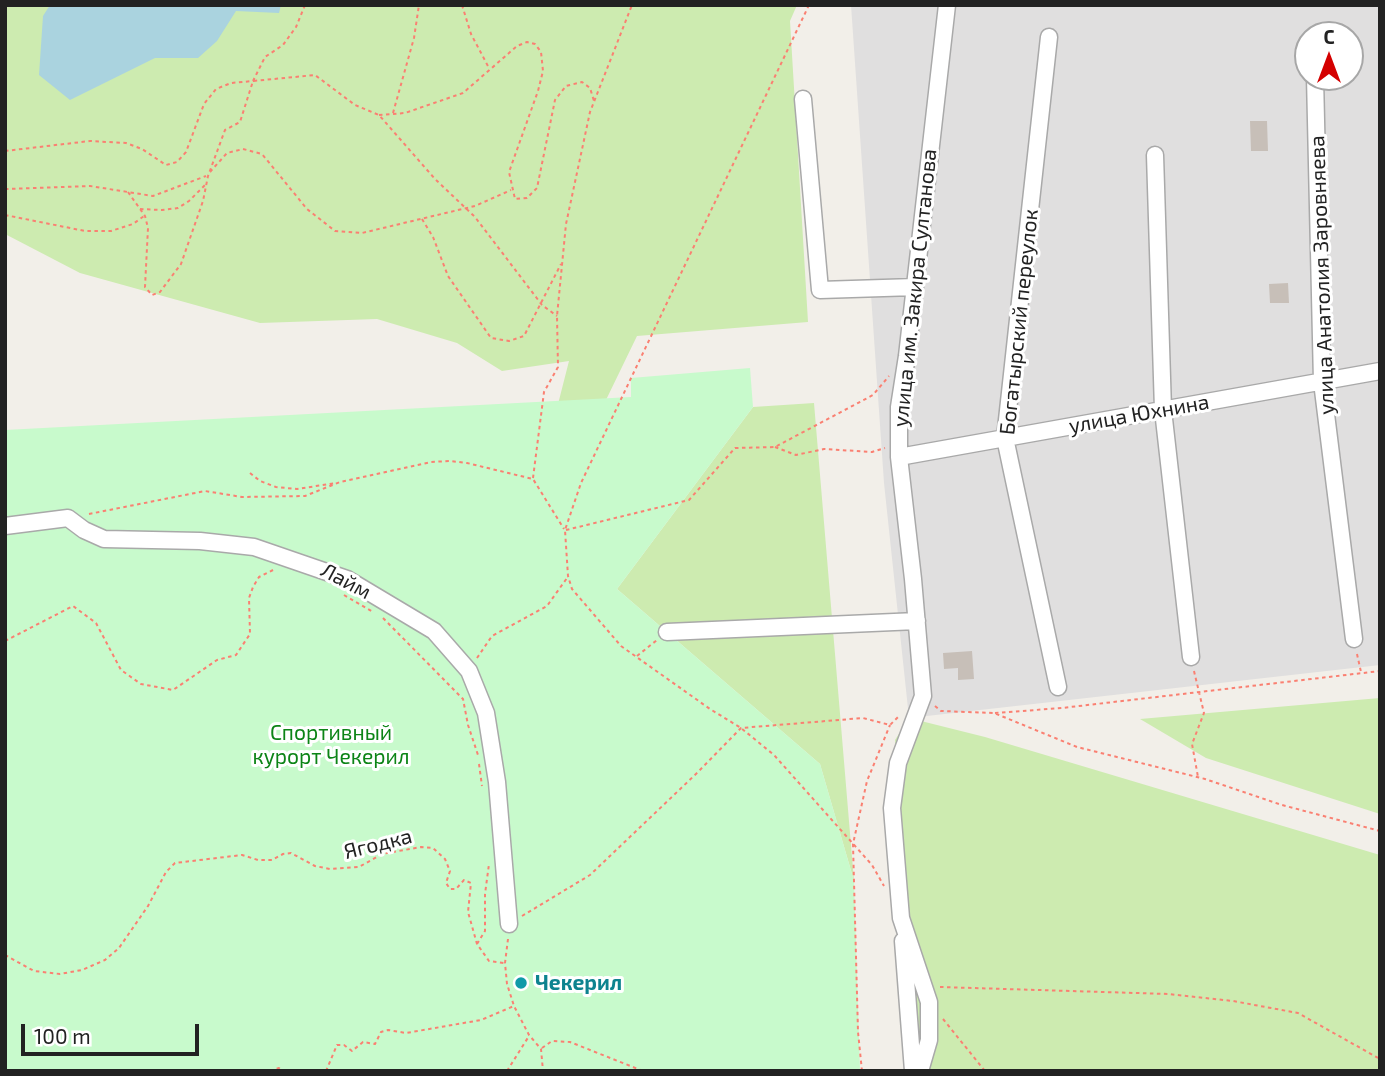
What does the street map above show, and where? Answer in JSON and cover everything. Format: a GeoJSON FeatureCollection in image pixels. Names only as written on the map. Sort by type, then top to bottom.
{"type":"FeatureCollection","features":[{"type":"Feature","properties":{"kind":"street","name":"улица им. Закира Султанова"},"geometry":{"type":"LineString","coordinates":[[923,696],[899,451],[899,407],[947,5]]}},
{"type":"Feature","properties":{"kind":"street","name":"Богатырский переулок"},"geometry":{"type":"LineString","coordinates":[[1049,37],[1005,438],[1058,687]]}},
{"type":"Feature","properties":{"kind":"street","name":"улица Анатолия Заровняева"},"geometry":{"type":"LineString","coordinates":[[1315,91],[1322,382],[1354,639]]}},
{"type":"Feature","properties":{"kind":"street"},"geometry":{"type":"LineString","coordinates":[[803,99],[820,290],[915,287]]}},
{"type":"Feature","properties":{"kind":"street"},"geometry":{"type":"LineString","coordinates":[[1155,155],[1163,410],[1191,657]]}},
{"type":"Feature","properties":{"kind":"street","name":"улица Юхнина"},"geometry":{"type":"LineString","coordinates":[[899,451],[1005,438],[1380,371]]}},
{"type":"Feature","properties":{"kind":"street"},"geometry":{"type":"LineString","coordinates":[[5,526],[68,518],[84,530],[104,539],[200,541],[254,547],[347,579],[434,631],[469,671],[486,713],[498,782],[509,924]]}},
{"type":"Feature","properties":{"kind":"street"},"geometry":{"type":"LineString","coordinates":[[667,632],[917,621]]}},
{"type":"Feature","properties":{"kind":"street"},"geometry":{"type":"LineString","coordinates":[[913,1071],[892,808],[898,763],[923,696]]}},
{"type":"Feature","properties":{"kind":"street"},"geometry":{"type":"LineString","coordinates":[[901,918],[927,995],[929,1040],[920,1071]]}},
{"type":"Feature","properties":{"kind":"path"},"geometry":{"type":"LineString","coordinates":[[128,192],[145,216],[148,228],[145,287],[152,295],[160,292],[181,264],[225,130],[240,122],[253,81],[265,57],[283,45],[296,27],[305,5]]}},
{"type":"Feature","properties":{"kind":"path"},"geometry":{"type":"LineString","coordinates":[[393,114],[414,38],[419,5]]}},
{"type":"Feature","properties":{"kind":"path"},"geometry":{"type":"LineString","coordinates":[[462,5],[471,34],[489,70]]}},
{"type":"Feature","properties":{"kind":"path"},"geometry":{"type":"LineString","coordinates":[[565,530],[533,479],[544,392],[558,367],[558,316],[566,223],[594,101],[632,5]]}},
{"type":"Feature","properties":{"kind":"path"},"geometry":{"type":"LineString","coordinates":[[809,5],[581,483],[565,530],[568,576],[572,589],[621,646],[741,727],[774,755],[872,865],[884,886]]}},
{"type":"Feature","properties":{"kind":"path"},"geometry":{"type":"LineString","coordinates":[[379,115],[393,114],[463,93],[504,55],[527,42],[536,44],[541,52],[543,71],[509,172],[514,199],[527,198],[537,188],[555,100],[566,86],[582,82],[590,88],[594,101]]}},
{"type":"Feature","properties":{"kind":"path"},"geometry":{"type":"LineString","coordinates":[[5,152],[90,141],[126,143],[142,149],[166,164],[177,162],[186,152],[204,104],[216,89],[231,83],[315,75],[355,105],[379,115],[435,179],[475,217],[541,305],[558,316]]}},
{"type":"Feature","properties":{"kind":"path"},"geometry":{"type":"LineString","coordinates":[[5,189],[90,186],[153,196],[208,176],[227,153],[243,149],[262,154],[307,209],[335,231],[362,233],[475,206],[511,190]]}},
{"type":"Feature","properties":{"kind":"path"},"geometry":{"type":"LineString","coordinates":[[140,209],[178,208],[189,201],[206,183]]}},
{"type":"Feature","properties":{"kind":"path"},"geometry":{"type":"LineString","coordinates":[[5,215],[85,231],[111,231],[133,224],[145,216]]}},
{"type":"Feature","properties":{"kind":"path"},"geometry":{"type":"LineString","coordinates":[[421,218],[433,237],[448,276],[491,338],[509,341],[524,336],[563,260]]}},
{"type":"Feature","properties":{"kind":"path"},"geometry":{"type":"LineString","coordinates":[[775,447],[873,395],[890,375]]}},
{"type":"Feature","properties":{"kind":"path"},"geometry":{"type":"LineString","coordinates":[[565,530],[689,500],[735,448],[775,447],[796,455],[824,449],[899,451]]}},
{"type":"Feature","properties":{"kind":"path"},"geometry":{"type":"LineString","coordinates":[[250,473],[260,481],[276,487],[297,489],[431,462],[450,461],[533,479]]}},
{"type":"Feature","properties":{"kind":"path"},"geometry":{"type":"LineString","coordinates":[[68,518],[205,491],[242,497],[304,496],[340,482]]}},
{"type":"Feature","properties":{"kind":"path"},"geometry":{"type":"LineString","coordinates":[[5,641],[73,606],[96,623],[121,670],[141,684],[173,690],[218,660],[236,655],[250,634],[249,598],[253,587],[259,577],[275,569],[284,569]]}},
{"type":"Feature","properties":{"kind":"path"},"geometry":{"type":"LineString","coordinates":[[469,671],[492,636],[547,606],[568,576]]}},
{"type":"Feature","properties":{"kind":"path","name":"Лайм"},"geometry":{"type":"LineString","coordinates":[[340,592],[360,606],[379,614],[396,628],[412,649],[437,670],[463,699],[484,792]]}},
{"type":"Feature","properties":{"kind":"path"},"geometry":{"type":"LineString","coordinates":[[636,657],[667,632]]}},
{"type":"Feature","properties":{"kind":"path"},"geometry":{"type":"LineString","coordinates":[[1354,639],[1361,674]]}},
{"type":"Feature","properties":{"kind":"path"},"geometry":{"type":"LineString","coordinates":[[1191,657],[1204,713],[1192,744],[1198,777]]}},
{"type":"Feature","properties":{"kind":"path"},"geometry":{"type":"LineString","coordinates":[[862,1071],[858,1032],[853,844],[867,781],[890,725],[923,696],[941,711],[994,713],[1380,671]]}},
{"type":"Feature","properties":{"kind":"path"},"geometry":{"type":"LineString","coordinates":[[994,713],[1077,747],[1198,777],[1282,805],[1380,831]]}},
{"type":"Feature","properties":{"kind":"path"},"geometry":{"type":"LineString","coordinates":[[543,1071],[541,1049],[514,1006],[507,984],[505,963],[509,924],[590,875],[741,727],[863,718],[890,725]]}},
{"type":"Feature","properties":{"kind":"path","name":"Ягодка"},"geometry":{"type":"LineString","coordinates":[[5,955],[34,971],[60,974],[82,970],[105,960],[119,948],[148,906],[166,872],[175,863],[242,855],[258,860],[272,860],[291,853],[316,866],[330,869],[359,867],[382,854],[421,847],[433,848],[445,859],[450,872],[446,883],[450,889],[456,889],[464,880],[471,883],[468,912],[477,944]]}},
{"type":"Feature","properties":{"kind":"path"},"geometry":{"type":"LineString","coordinates":[[489,855],[485,931],[477,944],[489,961],[505,963]]}},
{"type":"Feature","properties":{"kind":"path"},"geometry":{"type":"LineString","coordinates":[[985,1071],[927,995],[945,986],[1168,994],[1233,1001],[1298,1013],[1380,1059]]}},
{"type":"Feature","properties":{"kind":"path"},"geometry":{"type":"LineString","coordinates":[[326,1071],[337,1045],[344,1045],[352,1051],[363,1042],[375,1044],[381,1032],[388,1030],[406,1033],[481,1020],[514,1006]]}},
{"type":"Feature","properties":{"kind":"path"},"geometry":{"type":"LineString","coordinates":[[507,1071],[530,1035]]}},
{"type":"Feature","properties":{"kind":"path"},"geometry":{"type":"LineString","coordinates":[[541,1049],[552,1041],[570,1042],[643,1071]]}},
{"type":"Feature","properties":{"kind":"path"},"geometry":{"type":"LineString","coordinates":[[270,1071],[279,1068],[284,1071]]}},
{"type":"Feature","properties":{"kind":"shaded area"},"geometry":{"type":"Polygon","coordinates":[[[851,5],[1380,5],[1380,665],[909,718],[884,483],[851,5]]]}},
{"type":"Feature","properties":{"kind":"green space"},"geometry":{"type":"Polygon","coordinates":[[[5,5],[797,5],[790,21],[808,322],[637,336],[573,468],[543,463],[569,361],[502,371],[457,343],[377,319],[260,323],[80,273],[5,234],[5,5]]]}},
{"type":"Feature","properties":{"kind":"green space","name":"Спортивный курорт Чекерил"},"geometry":{"type":"Polygon","coordinates":[[[750,368],[753,407],[617,589],[820,764],[854,881],[860,1071],[5,1071],[5,430],[631,397],[631,378],[750,368]]]}},
{"type":"Feature","properties":{"kind":"green space"},"geometry":{"type":"Polygon","coordinates":[[[814,403],[854,881],[820,764],[617,589],[753,407],[814,403]]]}},
{"type":"Feature","properties":{"kind":"green space"},"geometry":{"type":"Polygon","coordinates":[[[1380,698],[1380,814],[1206,758],[1140,719],[1380,698]]]}},
{"type":"Feature","properties":{"kind":"green space"},"geometry":{"type":"Polygon","coordinates":[[[909,718],[985,737],[1380,855],[1380,1071],[918,1071],[895,740],[909,718]]]}},
{"type":"Feature","properties":{"kind":"water"},"geometry":{"type":"Polygon","coordinates":[[[50,5],[281,5],[279,13],[236,11],[217,41],[198,58],[155,58],[70,100],[39,75],[43,16],[50,5]]]}},
{"type":"Feature","properties":{"kind":"building"},"geometry":{"type":"Polygon","coordinates":[[[1250,121],[1267,121],[1268,151],[1251,151],[1250,121]]]}},
{"type":"Feature","properties":{"kind":"building"},"geometry":{"type":"Polygon","coordinates":[[[1288,283],[1289,303],[1270,303],[1269,284],[1288,283]]]}},
{"type":"Feature","properties":{"kind":"building"},"geometry":{"type":"Polygon","coordinates":[[[972,651],[974,679],[958,680],[958,668],[944,669],[943,653],[972,651]]]}},
{"type":"Feature","properties":{"kind":"place","name":"Чекерил"},"geometry":{"type":"Point","coordinates":[521,983]}}]}
